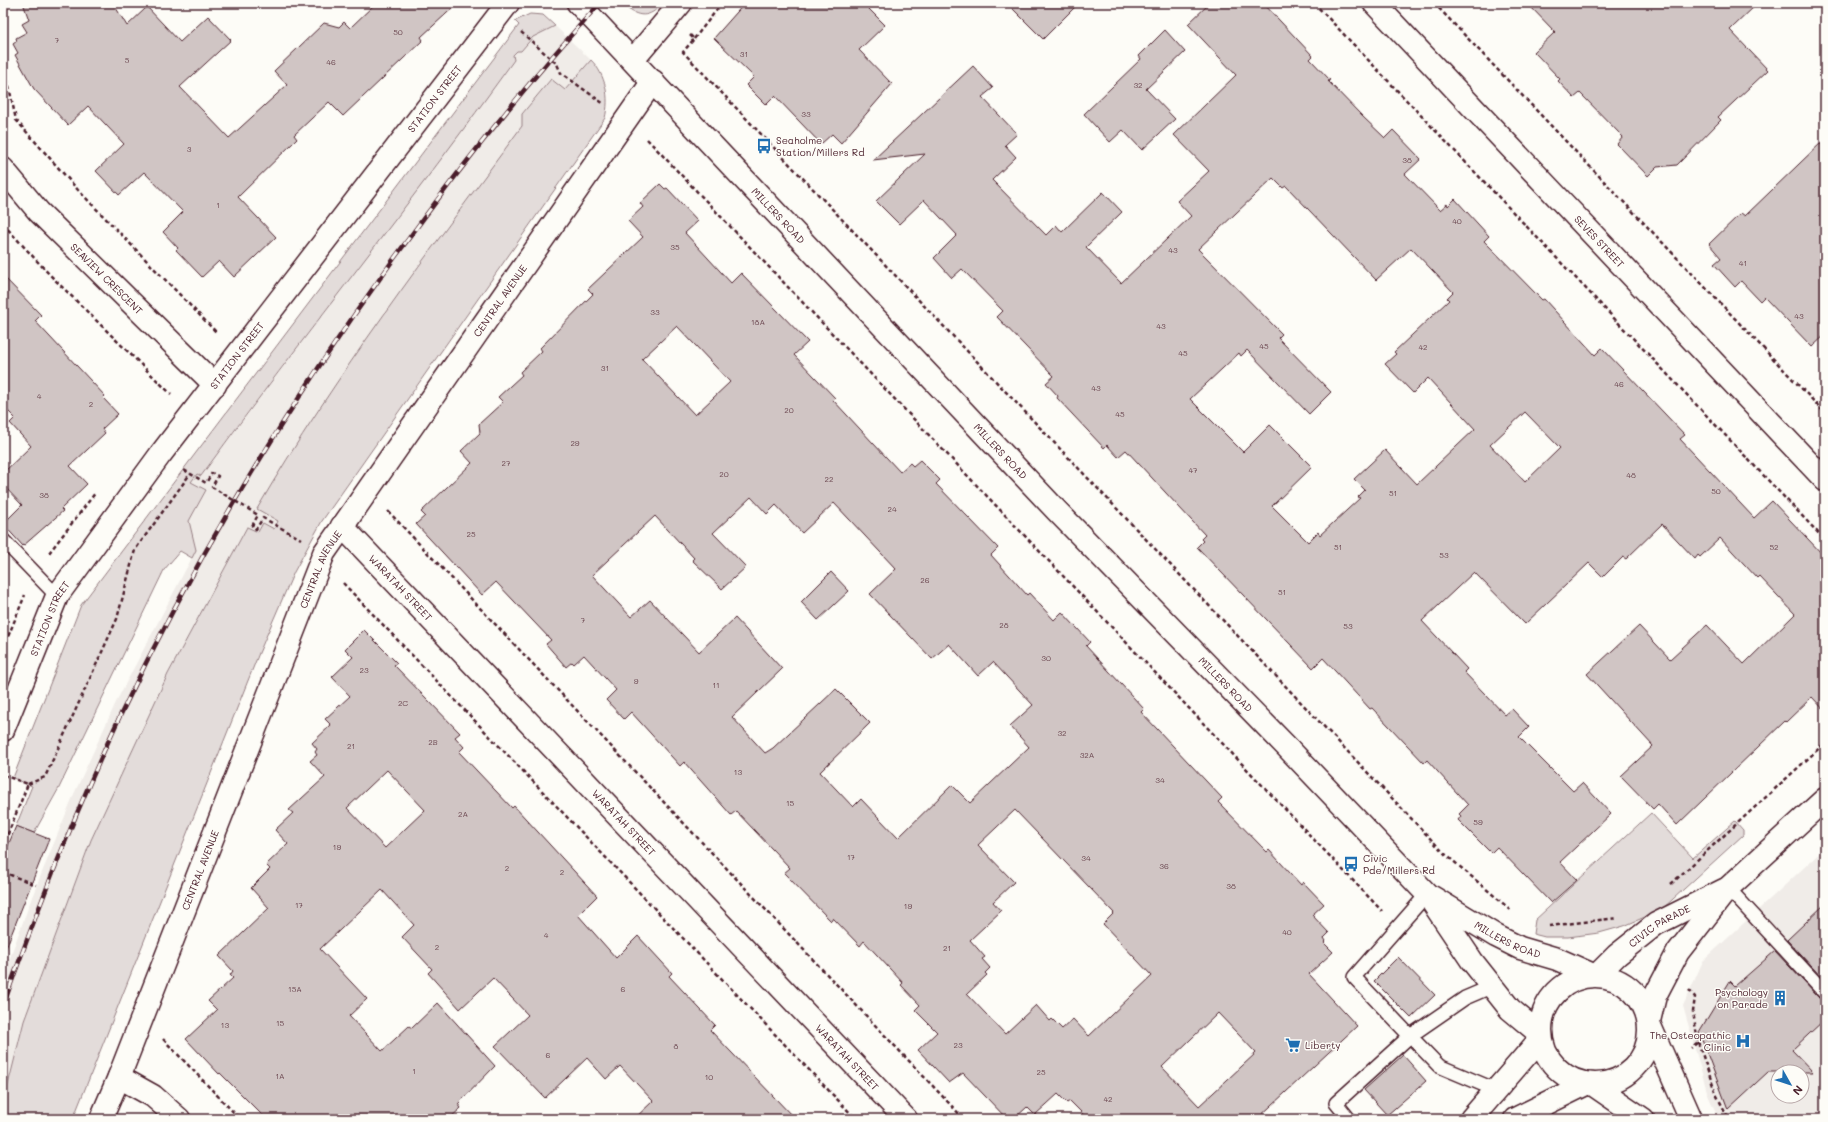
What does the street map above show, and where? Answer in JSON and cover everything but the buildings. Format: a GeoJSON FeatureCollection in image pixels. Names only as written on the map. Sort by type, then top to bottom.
{"type":"FeatureCollection","features":[{"type":"Feature","properties":{"kind":"street","name":"MILLERS ROAD"},"geometry":{"type":"LineString","coordinates":[[578,3],[1057,511],[1285,745],[1427,894],[1472,961],[1510,1009],[1541,1036]]}},
{"type":"Feature","properties":{"kind":"street","name":"SEVES STREET"},"geometry":{"type":"LineString","coordinates":[[1374,3],[1825,480]]}},
{"type":"Feature","properties":{"kind":"street","name":"STATION STREET"},"geometry":{"type":"LineString","coordinates":[[3,730],[57,596],[160,455],[504,8]]}},
{"type":"Feature","properties":{"kind":"street"},"geometry":{"type":"LineString","coordinates":[[633,60],[675,10]]}},
{"type":"Feature","properties":{"kind":"street","name":"CENTRAL AVENUE"},"geometry":{"type":"LineString","coordinates":[[101,1119],[119,1077],[324,553],[653,81]]}},
{"type":"Feature","properties":{"kind":"street","name":"SEAVIEW CRESCENT"},"geometry":{"type":"LineString","coordinates":[[3,169],[39,212],[214,385]]}},
{"type":"Feature","properties":{"kind":"street","name":"WARATAH STREET"},"geometry":{"type":"LineString","coordinates":[[342,526],[906,1119]]}},
{"type":"Feature","properties":{"kind":"street","name":"CIVIC PARADE"},"geometry":{"type":"LineString","coordinates":[[1649,1023],[1655,996],[1678,952],[1728,888],[1825,799]]}},
{"type":"Feature","properties":{"kind":"street","name":"CIVIC PARADE"},"geometry":{"type":"LineString","coordinates":[[1595,975],[1616,954],[1656,924],[1728,888]]}},
{"type":"Feature","properties":{"kind":"street","name":"MILLERS ROAD"},"geometry":{"type":"LineString","coordinates":[[1427,894],[1496,936],[1520,948],[1557,959],[1595,975]]}},
{"type":"Feature","properties":{"kind":"street"},"geometry":{"type":"LineString","coordinates":[[1643,1119],[1589,1084],[1570,1078],[1556,1068],[1546,1054],[1541,1036],[1542,1016],[1549,1000],[1560,988],[1575,978],[1595,975],[1612,978],[1626,984],[1637,994],[1645,1007],[1649,1023],[1691,1119]]}},
{"type":"Feature","properties":{"kind":"street"},"geometry":{"type":"LineString","coordinates":[[1514,1119],[1589,1084],[1607,1083],[1622,1077],[1634,1068],[1643,1056],[1649,1041],[1649,1023]]}},
{"type":"Feature","properties":{"kind":"street"},"geometry":{"type":"LineString","coordinates":[[1471,1119],[1541,1036]]}},
{"type":"Feature","properties":{"kind":"street"},"geometry":{"type":"LineString","coordinates":[[119,1077],[153,1096],[179,1119]]}},
{"type":"Feature","properties":{"kind":"lane"},"geometry":{"type":"LineString","coordinates":[[3,540],[57,596]]}},
{"type":"Feature","properties":{"kind":"lane"},"geometry":{"type":"LineString","coordinates":[[1728,888],[1825,994]]}},
{"type":"Feature","properties":{"kind":"lane"},"geometry":{"type":"LineString","coordinates":[[1427,894],[1354,977],[1439,1066],[1496,1090]]}},
{"type":"Feature","properties":{"kind":"lane"},"geometry":{"type":"LineString","coordinates":[[1349,1119],[1336,1103],[1410,1036],[1465,998],[1493,986]]}},
{"type":"Feature","properties":{"kind":"path"},"geometry":{"type":"LineString","coordinates":[[722,3],[683,52],[1445,854],[1515,913]]}},
{"type":"Feature","properties":{"kind":"path"},"geometry":{"type":"LineString","coordinates":[[1314,3],[1825,540]]}},
{"type":"Feature","properties":{"kind":"path"},"geometry":{"type":"LineString","coordinates":[[1434,3],[1825,413]]}},
{"type":"Feature","properties":{"kind":"path"},"geometry":{"type":"LineString","coordinates":[[504,8],[557,64],[562,73],[626,120],[647,139],[1383,912]]}},
{"type":"Feature","properties":{"kind":"path"},"geometry":{"type":"LineString","coordinates":[[675,10],[694,39]]}},
{"type":"Feature","properties":{"kind":"path"},"geometry":{"type":"LineString","coordinates":[[3,58],[16,120],[78,190],[217,333]]}},
{"type":"Feature","properties":{"kind":"path"},"geometry":{"type":"LineString","coordinates":[[643,145],[647,139]]}},
{"type":"Feature","properties":{"kind":"path"},"geometry":{"type":"LineString","coordinates":[[3,224],[50,275],[171,394]]}},
{"type":"Feature","properties":{"kind":"path"},"geometry":{"type":"LineString","coordinates":[[160,455],[206,483],[212,473],[218,476],[212,487],[258,515],[252,526],[256,529],[263,518],[324,553]]}},
{"type":"Feature","properties":{"kind":"path"},"geometry":{"type":"LineString","coordinates":[[3,775],[28,784],[45,777],[117,618],[135,550],[190,474]]}},
{"type":"Feature","properties":{"kind":"path"},"geometry":{"type":"LineString","coordinates":[[361,545],[386,509],[964,1119]]}},
{"type":"Feature","properties":{"kind":"path"},"geometry":{"type":"LineString","coordinates":[[338,589],[341,581],[856,1119]]}},
{"type":"Feature","properties":{"kind":"path"},"geometry":{"type":"LineString","coordinates":[[1667,888],[1825,744]]}},
{"type":"Feature","properties":{"kind":"path"},"geometry":{"type":"LineString","coordinates":[[3,846],[28,784]]}},
{"type":"Feature","properties":{"kind":"path"},"geometry":{"type":"LineString","coordinates":[[3,872],[36,885]]}},
{"type":"Feature","properties":{"kind":"path"},"geometry":{"type":"LineString","coordinates":[[1547,926],[1631,917],[1644,934]]}},
{"type":"Feature","properties":{"kind":"path"},"geometry":{"type":"LineString","coordinates":[[1669,968],[1695,996],[1693,1012],[1698,1042],[1716,1094],[1729,1119]]}},
{"type":"Feature","properties":{"kind":"path"},"geometry":{"type":"LineString","coordinates":[[159,1044],[162,1037],[240,1119]]}},
{"type":"Feature","properties":{"kind":"path"},"geometry":{"type":"LineString","coordinates":[[1668,1066],[1698,1042]]}},
{"type":"Feature","properties":{"kind":"shaded area"},"geometry":{"type":"Polygon","coordinates":[[[625,3],[663,3],[653,12],[643,15],[628,9],[623,5],[625,3]]]}},
{"type":"Feature","properties":{"kind":"shaded area"},"geometry":{"type":"Polygon","coordinates":[[[530,14],[543,15],[555,26],[533,37],[521,51],[517,51],[513,55],[514,60],[437,165],[201,476],[197,474],[191,482],[206,490],[189,521],[196,550],[192,558],[180,551],[164,570],[59,788],[34,833],[16,826],[32,786],[13,778],[81,605],[519,25],[515,21],[530,14]]]}},
{"type":"Feature","properties":{"kind":"shaded area"},"geometry":{"type":"Polygon","coordinates":[[[555,26],[591,60],[565,90],[551,79],[522,114],[522,126],[258,509],[278,521],[274,530],[263,523],[258,532],[247,527],[168,674],[91,840],[24,1021],[3,1105],[3,977],[32,897],[74,794],[118,698],[196,550],[189,521],[206,490],[191,482],[197,474],[201,476],[514,61],[513,56],[517,51],[521,51],[533,37],[555,26]]]}},
{"type":"Feature","properties":{"kind":"shaded area"},"geometry":{"type":"Polygon","coordinates":[[[591,60],[600,73],[606,87],[607,103],[605,118],[322,521],[294,572],[259,653],[73,1119],[3,1119],[3,1105],[24,1021],[91,840],[168,674],[247,527],[258,532],[263,523],[274,529],[278,521],[257,509],[318,410],[384,314],[522,126],[522,114],[551,79],[565,90],[591,60]]]}},
{"type":"Feature","properties":{"kind":"shaded area"},"geometry":{"type":"Polygon","coordinates":[[[1651,813],[1693,858],[1735,821],[1743,830],[1743,835],[1661,910],[1624,926],[1599,933],[1568,937],[1545,937],[1533,934],[1535,920],[1651,813]]]}},
{"type":"Feature","properties":{"kind":"shaded area"},"geometry":{"type":"Polygon","coordinates":[[[1825,848],[1825,1119],[1719,1119],[1708,1095],[1683,1006],[1703,961],[1825,848]]]}},
{"type":"Feature","properties":{"kind":"railway"},"geometry":{"type":"LineString","coordinates":[[3,1006],[58,859],[88,787],[149,656],[212,539],[281,425],[393,260],[492,129],[545,65],[600,3]]}},
{"type":"Feature","properties":{"kind":"place","name":"Seaholme Station/Millers Rd"},"geometry":{"type":"Point","coordinates":[764,146]}},
{"type":"Feature","properties":{"kind":"place","name":"Civic Pde/Millers Rd"},"geometry":{"type":"Point","coordinates":[1351,864]}},
{"type":"Feature","properties":{"kind":"place","name":"Psychology on Parade"},"geometry":{"type":"Point","coordinates":[1780,998]}},
{"type":"Feature","properties":{"kind":"place","name":"The Osteopathic Clinic"},"geometry":{"type":"Point","coordinates":[1743,1041]}},
{"type":"Feature","properties":{"kind":"place","name":"Liberty"},"geometry":{"type":"Point","coordinates":[1293,1045]}}]}
